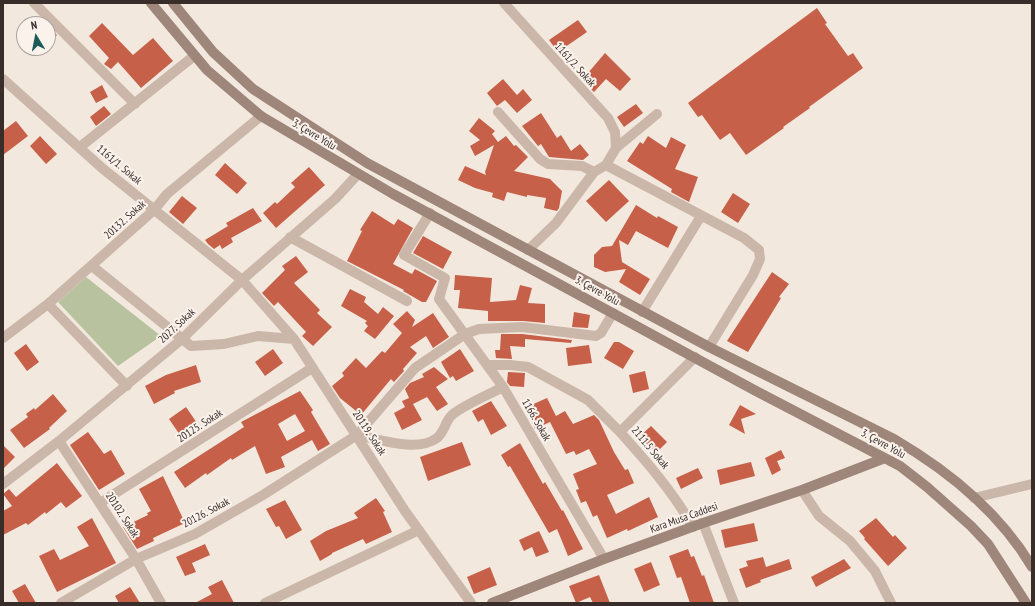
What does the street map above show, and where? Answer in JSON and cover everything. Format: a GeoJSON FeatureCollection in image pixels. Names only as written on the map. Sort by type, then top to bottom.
{"type":"FeatureCollection","features":[{"type":"Feature","properties":{"kind":"main road","name":"3. Çevre Yolu"},"geometry":{"type":"LineString","coordinates":[[151,3],[207,70],[261,116],[358,174],[613,313],[885,458],[912,475],[971,526],[992,549],[1025,602]]}},
{"type":"Feature","properties":{"kind":"main road","name":"3. Çevre Yolu"},"geometry":{"type":"LineString","coordinates":[[173,3],[213,52],[249,85],[269,100],[367,163],[642,312],[894,439],[942,471],[974,498],[1005,531],[1032,567]]}},
{"type":"Feature","properties":{"kind":"main road","name":"Kara Musa Caddesi"},"geometry":{"type":"LineString","coordinates":[[492,603],[604,559],[802,490],[885,458]]}},
{"type":"Feature","properties":{"kind":"street"},"geometry":{"type":"LineString","coordinates":[[34,3],[135,104]]}},
{"type":"Feature","properties":{"kind":"street","name":"1161/2. Sokak"},"geometry":{"type":"LineString","coordinates":[[504,3],[608,118],[615,132],[616,148]]}},
{"type":"Feature","properties":{"kind":"street"},"geometry":{"type":"LineString","coordinates":[[80,148],[194,56]]}},
{"type":"Feature","properties":{"kind":"street","name":"1161/1. Sokak"},"geometry":{"type":"LineString","coordinates":[[3,79],[102,168],[242,280]]}},
{"type":"Feature","properties":{"kind":"street"},"geometry":{"type":"LineString","coordinates":[[498,112],[540,159],[548,164],[582,166],[594,172]]}},
{"type":"Feature","properties":{"kind":"street"},"geometry":{"type":"LineString","coordinates":[[528,250],[556,223],[594,172],[606,165],[616,148],[657,114]]}},
{"type":"Feature","properties":{"kind":"street","name":"20132. Sokak"},"geometry":{"type":"LineString","coordinates":[[3,338],[48,304],[154,210],[167,194],[261,116]]}},
{"type":"Feature","properties":{"kind":"street"},"geometry":{"type":"LineString","coordinates":[[606,165],[744,238],[759,250],[760,259],[709,347]]}},
{"type":"Feature","properties":{"kind":"street","name":"2027. Sokak"},"geometry":{"type":"LineString","coordinates":[[3,484],[127,386],[182,339],[242,280],[335,199],[358,174]]}},
{"type":"Feature","properties":{"kind":"street","name":"1166. Sokak"},"geometry":{"type":"LineString","coordinates":[[430,213],[404,255],[445,278],[439,299],[489,365],[503,387],[604,559]]}},
{"type":"Feature","properties":{"kind":"street"},"geometry":{"type":"LineString","coordinates":[[642,312],[701,216]]}},
{"type":"Feature","properties":{"kind":"street"},"geometry":{"type":"LineString","coordinates":[[290,237],[407,301]]}},
{"type":"Feature","properties":{"kind":"street"},"geometry":{"type":"LineString","coordinates":[[92,266],[191,346],[224,344],[258,336],[294,339]]}},
{"type":"Feature","properties":{"kind":"street","name":"20119. Sokak"},"geometry":{"type":"LineString","coordinates":[[242,280],[294,339],[419,530],[471,603]]}},
{"type":"Feature","properties":{"kind":"street"},"geometry":{"type":"LineString","coordinates":[[48,304],[127,386]]}},
{"type":"Feature","properties":{"kind":"street","name":"20126. Sokak"},"geometry":{"type":"LineString","coordinates":[[61,603],[136,559],[202,530],[263,495],[357,435],[415,368],[465,334],[479,329],[522,327],[596,336],[601,333],[613,313]]}},
{"type":"Feature","properties":{"kind":"street","name":"2111.5 Sokak"},"geometry":{"type":"LineString","coordinates":[[695,357],[620,432],[646,460],[698,525],[734,603]]}},
{"type":"Feature","properties":{"kind":"street"},"geometry":{"type":"LineString","coordinates":[[489,365],[528,367],[588,400],[620,432]]}},
{"type":"Feature","properties":{"kind":"street","name":"20125. Sokak"},"geometry":{"type":"LineString","coordinates":[[100,503],[312,368]]}},
{"type":"Feature","properties":{"kind":"street"},"geometry":{"type":"LineString","coordinates":[[357,435],[406,444],[423,444],[437,437],[446,428],[451,416],[503,387]]}},
{"type":"Feature","properties":{"kind":"street","name":"20102. Sokak"},"geometry":{"type":"LineString","coordinates":[[59,441],[136,559],[162,603]]}},
{"type":"Feature","properties":{"kind":"street"},"geometry":{"type":"LineString","coordinates":[[974,498],[1032,484]]}},
{"type":"Feature","properties":{"kind":"street"},"geometry":{"type":"LineString","coordinates":[[802,490],[819,516],[850,541],[875,571],[892,603]]}},
{"type":"Feature","properties":{"kind":"street"},"geometry":{"type":"LineString","coordinates":[[265,603],[419,530]]}},
{"type":"Feature","properties":{"kind":"green space"},"geometry":{"type":"Polygon","coordinates":[[[86,277],[161,336],[118,366],[58,302],[86,277]]]}},
{"type":"Feature","properties":{"kind":"building"},"geometry":{"type":"Polygon","coordinates":[[[817,8],[827,23],[825,24],[848,56],[853,53],[863,68],[746,155],[730,133],[720,140],[702,115],[698,117],[688,103],[817,8]]]}},
{"type":"Feature","properties":{"kind":"building"},"geometry":{"type":"Polygon","coordinates":[[[578,20],[587,32],[558,52],[549,40],[578,20]]]}},
{"type":"Feature","properties":{"kind":"building"},"geometry":{"type":"Polygon","coordinates":[[[102,23],[133,55],[153,38],[173,61],[141,88],[118,62],[111,69],[104,64],[109,58],[89,36],[102,23]]]}},
{"type":"Feature","properties":{"kind":"building"},"geometry":{"type":"Polygon","coordinates":[[[605,53],[631,79],[620,91],[606,79],[594,92],[582,80],[605,53]]]}},
{"type":"Feature","properties":{"kind":"building"},"geometry":{"type":"Polygon","coordinates":[[[503,79],[517,95],[523,89],[532,100],[517,113],[505,100],[497,106],[487,93],[503,79]]]}},
{"type":"Feature","properties":{"kind":"building"},"geometry":{"type":"Polygon","coordinates":[[[102,85],[108,97],[96,103],[90,92],[102,85]]]}},
{"type":"Feature","properties":{"kind":"building"},"geometry":{"type":"Polygon","coordinates":[[[636,104],[643,113],[624,127],[617,117],[636,104]]]}},
{"type":"Feature","properties":{"kind":"building"},"geometry":{"type":"Polygon","coordinates":[[[104,106],[111,114],[96,126],[90,117],[104,106]]]}},
{"type":"Feature","properties":{"kind":"building"},"geometry":{"type":"Polygon","coordinates":[[[541,113],[557,138],[561,135],[571,151],[580,144],[589,155],[583,160],[549,157],[541,144],[538,146],[522,126],[541,113]]]}},
{"type":"Feature","properties":{"kind":"building"},"geometry":{"type":"Polygon","coordinates":[[[479,118],[495,131],[492,134],[498,142],[506,136],[514,146],[516,145],[528,157],[514,171],[550,179],[562,191],[559,208],[557,211],[544,208],[546,198],[527,195],[527,197],[507,192],[504,201],[492,197],[493,193],[475,188],[458,180],[465,166],[486,175],[485,172],[494,145],[475,156],[470,146],[480,140],[469,131],[479,118]]]}},
{"type":"Feature","properties":{"kind":"building"},"geometry":{"type":"Polygon","coordinates":[[[16,121],[28,136],[3,155],[3,131],[16,121]]]}},
{"type":"Feature","properties":{"kind":"building"},"geometry":{"type":"Polygon","coordinates":[[[40,136],[57,154],[46,164],[30,146],[40,136]]]}},
{"type":"Feature","properties":{"kind":"building"},"geometry":{"type":"Polygon","coordinates":[[[648,136],[666,148],[671,137],[686,145],[675,169],[698,177],[689,202],[671,192],[672,189],[627,161],[640,142],[643,144],[648,136]]]}},
{"type":"Feature","properties":{"kind":"building"},"geometry":{"type":"Polygon","coordinates":[[[225,163],[247,183],[237,194],[215,175],[225,163]]]}},
{"type":"Feature","properties":{"kind":"building"},"geometry":{"type":"Polygon","coordinates":[[[309,167],[325,185],[276,228],[263,213],[275,202],[277,204],[295,187],[291,183],[309,167]]]}},
{"type":"Feature","properties":{"kind":"building"},"geometry":{"type":"Polygon","coordinates":[[[609,180],[629,201],[606,222],[586,201],[609,180]]]}},
{"type":"Feature","properties":{"kind":"building"},"geometry":{"type":"Polygon","coordinates":[[[733,193],[750,204],[738,223],[721,212],[733,193]]]}},
{"type":"Feature","properties":{"kind":"building"},"geometry":{"type":"Polygon","coordinates":[[[182,196],[197,208],[183,224],[169,212],[182,196]]]}},
{"type":"Feature","properties":{"kind":"building"},"geometry":{"type":"Polygon","coordinates":[[[636,205],[657,218],[658,216],[678,227],[668,248],[636,231],[628,245],[619,240],[622,262],[650,279],[640,295],[619,282],[626,269],[605,272],[594,267],[594,255],[602,247],[612,246],[636,205]]]}},
{"type":"Feature","properties":{"kind":"building"},"geometry":{"type":"Polygon","coordinates":[[[253,208],[262,221],[231,238],[233,242],[222,249],[220,245],[214,249],[205,240],[228,226],[226,223],[253,208]]]}},
{"type":"Feature","properties":{"kind":"building"},"geometry":{"type":"Polygon","coordinates":[[[372,211],[394,225],[398,219],[413,228],[393,264],[412,274],[415,269],[437,281],[426,302],[422,302],[403,291],[404,290],[347,261],[362,231],[360,230],[372,211]]]}},
{"type":"Feature","properties":{"kind":"building"},"geometry":{"type":"Polygon","coordinates":[[[423,236],[452,252],[443,269],[413,253],[423,236]]]}},
{"type":"Feature","properties":{"kind":"building"},"geometry":{"type":"Polygon","coordinates":[[[296,256],[308,272],[294,283],[320,310],[317,313],[332,327],[313,346],[302,336],[306,332],[278,302],[274,306],[262,293],[285,270],[282,266],[296,256]]]}},
{"type":"Feature","properties":{"kind":"building"},"geometry":{"type":"Polygon","coordinates":[[[772,272],[789,284],[779,297],[781,298],[748,352],[727,341],[772,272]]]}},
{"type":"Feature","properties":{"kind":"building"},"geometry":{"type":"Polygon","coordinates":[[[455,275],[492,278],[490,302],[516,300],[520,285],[532,288],[528,303],[545,304],[545,323],[523,321],[488,321],[488,311],[458,308],[460,290],[454,290],[455,275]]]}},
{"type":"Feature","properties":{"kind":"building"},"geometry":{"type":"Polygon","coordinates":[[[350,289],[366,297],[364,302],[378,314],[383,307],[394,316],[375,339],[364,331],[368,326],[365,323],[367,321],[341,306],[350,289]]]}},
{"type":"Feature","properties":{"kind":"building"},"geometry":{"type":"Polygon","coordinates":[[[407,311],[415,320],[412,327],[433,313],[449,337],[433,348],[426,336],[410,347],[417,353],[403,369],[404,371],[394,382],[391,379],[361,415],[340,398],[332,386],[344,376],[342,373],[356,358],[366,368],[382,351],[385,353],[402,333],[393,324],[407,311]]]}},
{"type":"Feature","properties":{"kind":"building"},"geometry":{"type":"Polygon","coordinates":[[[574,312],[590,315],[588,328],[572,327],[574,312]]]}},
{"type":"Feature","properties":{"kind":"building"},"geometry":{"type":"Polygon","coordinates":[[[501,334],[522,334],[572,340],[571,343],[525,339],[525,347],[510,346],[512,359],[496,358],[495,350],[500,350],[501,334]]]}},
{"type":"Feature","properties":{"kind":"building"},"geometry":{"type":"Polygon","coordinates":[[[614,342],[619,342],[634,351],[623,369],[604,358],[614,342]]]}},
{"type":"Feature","properties":{"kind":"building"},"geometry":{"type":"Polygon","coordinates":[[[26,344],[39,362],[27,371],[14,353],[26,344]]]}},
{"type":"Feature","properties":{"kind":"building"},"geometry":{"type":"Polygon","coordinates":[[[589,345],[592,363],[568,366],[566,348],[589,345]]]}},
{"type":"Feature","properties":{"kind":"building"},"geometry":{"type":"Polygon","coordinates":[[[273,349],[283,363],[265,376],[255,362],[273,349]]]}},
{"type":"Feature","properties":{"kind":"building"},"geometry":{"type":"Polygon","coordinates":[[[460,349],[474,371],[456,381],[453,376],[450,378],[441,362],[460,349]]]}},
{"type":"Feature","properties":{"kind":"building"},"geometry":{"type":"Polygon","coordinates":[[[196,365],[201,382],[174,391],[175,393],[154,404],[145,386],[166,375],[196,365]]]}},
{"type":"Feature","properties":{"kind":"building"},"geometry":{"type":"Polygon","coordinates":[[[434,367],[448,379],[436,387],[448,404],[437,411],[427,397],[413,404],[422,420],[402,430],[394,413],[405,407],[402,401],[409,398],[405,389],[410,383],[424,377],[422,374],[434,367]]]}},
{"type":"Feature","properties":{"kind":"building"},"geometry":{"type":"Polygon","coordinates":[[[645,371],[649,389],[633,393],[629,375],[645,371]]]}},
{"type":"Feature","properties":{"kind":"building"},"geometry":{"type":"Polygon","coordinates":[[[508,372],[525,373],[524,387],[510,386],[507,382],[508,372]]]}},
{"type":"Feature","properties":{"kind":"building"},"geometry":{"type":"Polygon","coordinates":[[[300,391],[313,410],[311,412],[330,444],[318,451],[312,440],[281,457],[285,467],[266,474],[255,446],[232,460],[231,458],[207,475],[206,473],[185,488],[174,472],[244,427],[241,422],[300,391]],[[295,414],[278,424],[287,441],[305,431],[295,414]]]}},
{"type":"Feature","properties":{"kind":"building"},"geometry":{"type":"Polygon","coordinates":[[[53,394],[67,411],[49,428],[50,429],[24,448],[10,430],[28,417],[26,414],[34,408],[35,410],[53,394]]]}},
{"type":"Feature","properties":{"kind":"building"},"geometry":{"type":"Polygon","coordinates":[[[547,398],[556,416],[565,411],[573,424],[594,415],[599,420],[614,452],[625,470],[628,469],[634,483],[607,495],[616,514],[649,497],[658,517],[628,531],[627,529],[607,538],[597,515],[593,517],[586,501],[581,503],[576,490],[579,489],[573,474],[597,464],[589,449],[576,455],[574,451],[566,454],[550,422],[535,429],[532,421],[535,420],[529,406],[547,398]]]}},
{"type":"Feature","properties":{"kind":"building"},"geometry":{"type":"Polygon","coordinates":[[[491,401],[507,426],[491,435],[483,419],[478,422],[472,411],[491,401]]]}},
{"type":"Feature","properties":{"kind":"building"},"geometry":{"type":"Polygon","coordinates":[[[740,405],[756,414],[741,419],[745,434],[729,425],[740,405]]]}},
{"type":"Feature","properties":{"kind":"building"},"geometry":{"type":"Polygon","coordinates":[[[186,407],[197,423],[180,435],[169,419],[186,407]]]}},
{"type":"Feature","properties":{"kind":"building"},"geometry":{"type":"Polygon","coordinates":[[[651,426],[667,442],[656,453],[639,437],[651,426]]]}},
{"type":"Feature","properties":{"kind":"building"},"geometry":{"type":"Polygon","coordinates":[[[88,432],[104,454],[111,450],[125,474],[99,490],[70,445],[88,432]]]}},
{"type":"Feature","properties":{"kind":"building"},"geometry":{"type":"Polygon","coordinates":[[[462,442],[471,465],[428,481],[420,457],[462,442]]]}},
{"type":"Feature","properties":{"kind":"building"},"geometry":{"type":"Polygon","coordinates":[[[520,443],[543,484],[545,482],[562,511],[563,510],[583,549],[568,556],[557,529],[549,533],[510,466],[508,467],[501,455],[520,443]]]}},
{"type":"Feature","properties":{"kind":"building"},"geometry":{"type":"Polygon","coordinates":[[[3,445],[15,457],[3,469],[3,445]]]}},
{"type":"Feature","properties":{"kind":"building"},"geometry":{"type":"Polygon","coordinates":[[[781,450],[785,458],[777,461],[781,470],[772,475],[765,458],[781,450]]]}},
{"type":"Feature","properties":{"kind":"building"},"geometry":{"type":"Polygon","coordinates":[[[751,462],[755,476],[720,485],[717,470],[751,462]]]}},
{"type":"Feature","properties":{"kind":"building"},"geometry":{"type":"Polygon","coordinates":[[[57,463],[82,496],[66,508],[61,502],[46,514],[45,512],[28,525],[26,523],[3,535],[3,511],[12,506],[3,494],[9,489],[16,497],[57,463]]]}},
{"type":"Feature","properties":{"kind":"building"},"geometry":{"type":"Polygon","coordinates":[[[698,468],[703,478],[681,489],[676,478],[698,468]]]}},
{"type":"Feature","properties":{"kind":"building"},"geometry":{"type":"Polygon","coordinates":[[[163,476],[185,523],[153,538],[154,541],[137,549],[123,527],[148,515],[147,513],[151,511],[139,489],[163,476]]]}},
{"type":"Feature","properties":{"kind":"building"},"geometry":{"type":"Polygon","coordinates":[[[376,498],[385,511],[383,512],[392,532],[366,544],[363,539],[332,553],[320,561],[310,541],[326,531],[358,518],[354,513],[376,498]]]}},
{"type":"Feature","properties":{"kind":"building"},"geometry":{"type":"Polygon","coordinates":[[[285,500],[302,530],[286,539],[279,526],[276,527],[266,509],[285,500]]]}},
{"type":"Feature","properties":{"kind":"building"},"geometry":{"type":"Polygon","coordinates":[[[92,518],[116,563],[57,592],[39,556],[54,549],[60,560],[89,546],[77,527],[92,518]]]}},
{"type":"Feature","properties":{"kind":"building"},"geometry":{"type":"Polygon","coordinates":[[[876,518],[893,537],[895,535],[907,548],[888,566],[864,539],[865,538],[859,531],[876,518]]]}},
{"type":"Feature","properties":{"kind":"building"},"geometry":{"type":"Polygon","coordinates":[[[754,523],[758,541],[725,548],[721,530],[754,523]]]}},
{"type":"Feature","properties":{"kind":"building"},"geometry":{"type":"Polygon","coordinates":[[[539,531],[549,552],[536,557],[532,547],[524,551],[519,540],[539,531]]]}},
{"type":"Feature","properties":{"kind":"building"},"geometry":{"type":"Polygon","coordinates":[[[205,544],[210,555],[192,563],[196,572],[185,576],[176,557],[205,544]]]}},
{"type":"Feature","properties":{"kind":"building"},"geometry":{"type":"Polygon","coordinates":[[[688,549],[691,557],[694,556],[702,576],[704,575],[714,603],[690,603],[681,577],[677,578],[669,556],[688,549]]]}},
{"type":"Feature","properties":{"kind":"building"},"geometry":{"type":"Polygon","coordinates":[[[763,557],[766,567],[789,559],[792,569],[760,580],[761,582],[746,588],[739,569],[748,566],[746,561],[763,557]]]}},
{"type":"Feature","properties":{"kind":"building"},"geometry":{"type":"Polygon","coordinates":[[[844,559],[851,568],[816,587],[811,577],[844,559]]]}},
{"type":"Feature","properties":{"kind":"building"},"geometry":{"type":"Polygon","coordinates":[[[651,562],[660,585],[644,592],[634,569],[651,562]]]}},
{"type":"Feature","properties":{"kind":"building"},"geometry":{"type":"Polygon","coordinates":[[[490,567],[497,585],[474,594],[467,577],[490,567]]]}},
{"type":"Feature","properties":{"kind":"building"},"geometry":{"type":"Polygon","coordinates":[[[599,575],[610,603],[593,603],[590,597],[576,603],[569,586],[599,575]]]}},
{"type":"Feature","properties":{"kind":"building"},"geometry":{"type":"Polygon","coordinates":[[[222,580],[234,603],[195,603],[212,594],[208,587],[222,580]]]}},
{"type":"Feature","properties":{"kind":"building"},"geometry":{"type":"Polygon","coordinates":[[[25,584],[36,603],[19,603],[12,591],[25,584]]]}},
{"type":"Feature","properties":{"kind":"building"},"geometry":{"type":"Polygon","coordinates":[[[130,587],[140,603],[119,603],[115,596],[130,587]]]}}]}
